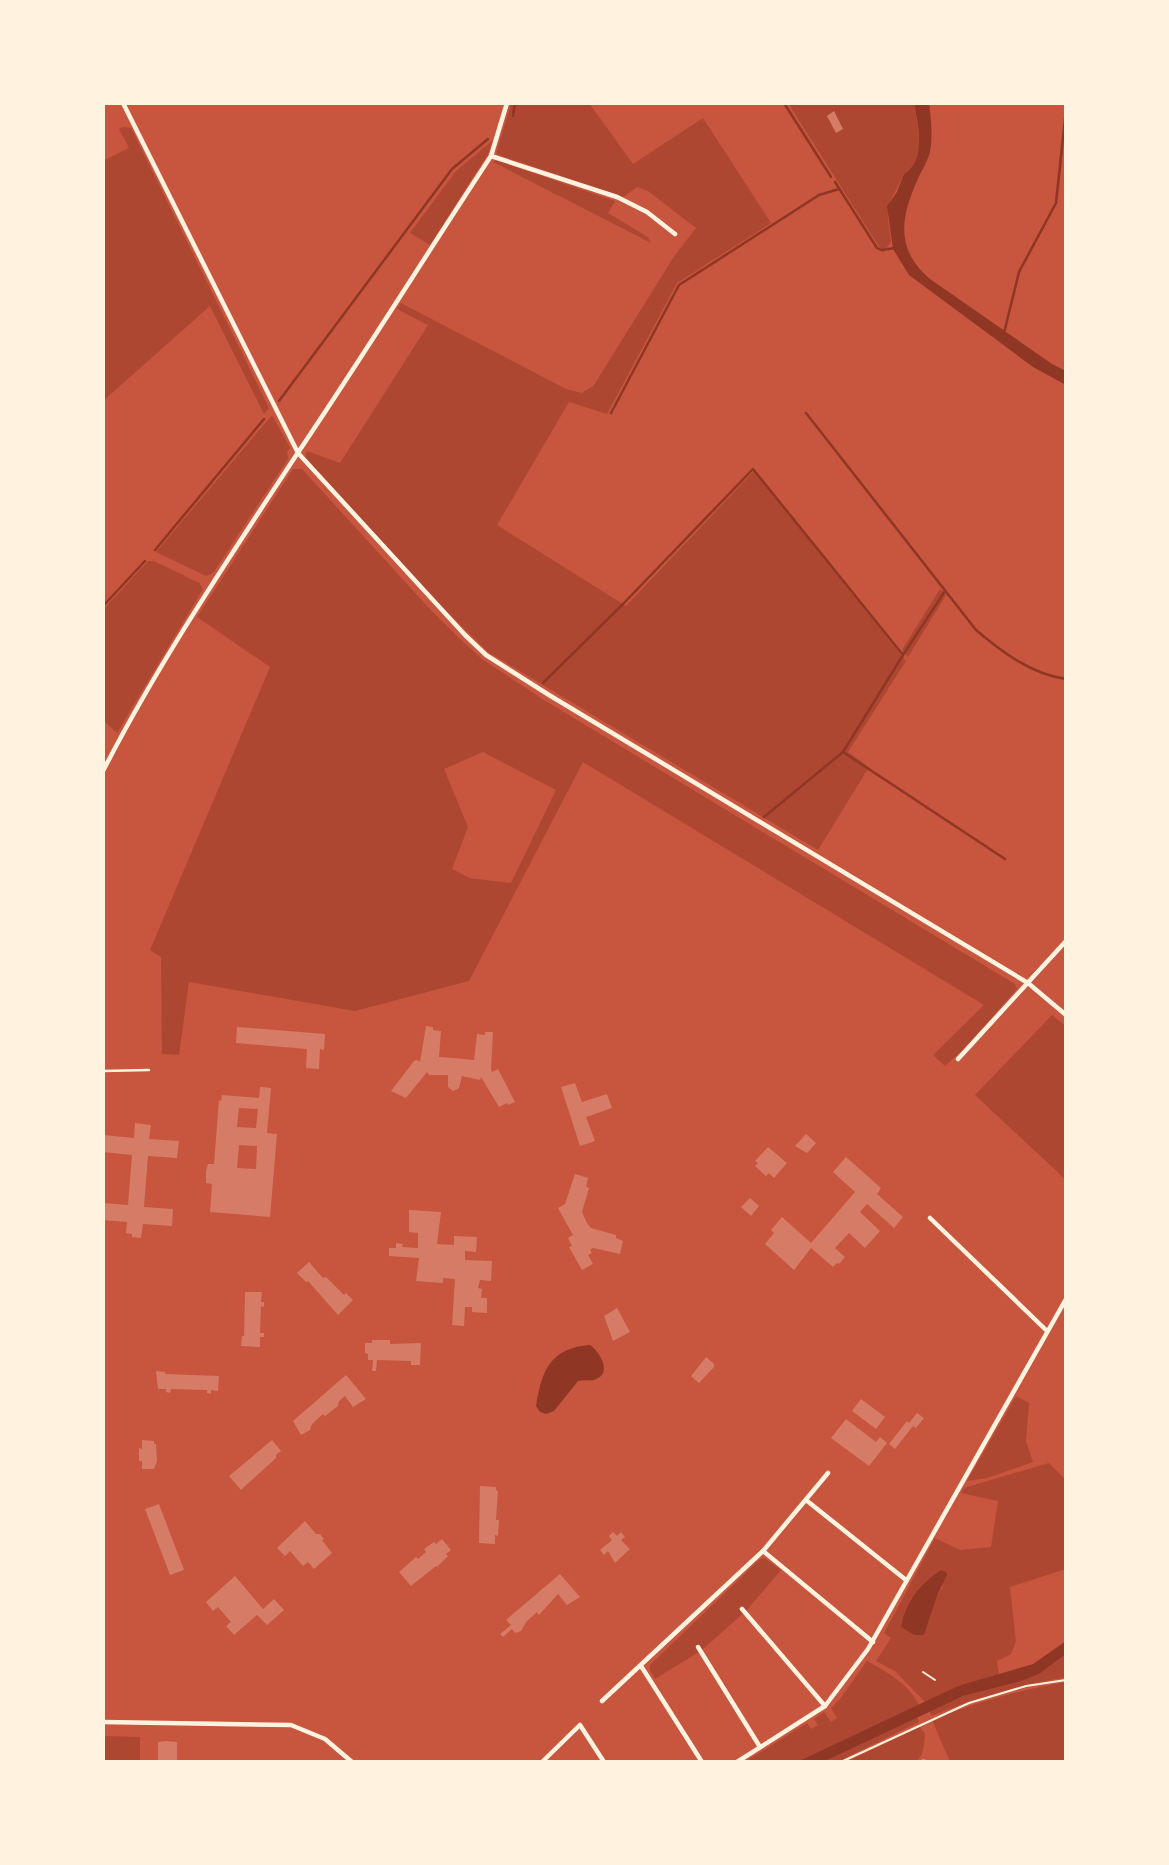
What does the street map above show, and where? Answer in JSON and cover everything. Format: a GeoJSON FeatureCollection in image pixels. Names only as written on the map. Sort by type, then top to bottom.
{"type":"FeatureCollection","features":[{"type":"Feature","properties":{"kind":"street"},"geometry":{"type":"LineString","coordinates":[[123,103],[298,453],[433,603],[486,655],[1028,983],[1066,1015]]}},
{"type":"Feature","properties":{"kind":"street"},"geometry":{"type":"LineString","coordinates":[[103,771],[210,583],[491,156],[507,103]]}},
{"type":"Feature","properties":{"kind":"street"},"geometry":{"type":"LineString","coordinates":[[491,156],[617,197],[647,212],[674,234]]}},
{"type":"Feature","properties":{"kind":"street"},"geometry":{"type":"LineString","coordinates":[[958,1059],[1066,941]]}},
{"type":"Feature","properties":{"kind":"street"},"geometry":{"type":"LineString","coordinates":[[930,1218],[1047,1331]]}},
{"type":"Feature","properties":{"kind":"street"},"geometry":{"type":"LineString","coordinates":[[737,1762],[825,1706],[873,1642],[1066,1299]]}},
{"type":"Feature","properties":{"kind":"street"},"geometry":{"type":"LineString","coordinates":[[602,1701],[763,1551],[828,1473]]}},
{"type":"Feature","properties":{"kind":"street"},"geometry":{"type":"LineString","coordinates":[[806,1500],[906,1580]]}},
{"type":"Feature","properties":{"kind":"street"},"geometry":{"type":"LineString","coordinates":[[763,1551],[873,1642]]}},
{"type":"Feature","properties":{"kind":"street"},"geometry":{"type":"LineString","coordinates":[[742,1609],[825,1706]]}},
{"type":"Feature","properties":{"kind":"street"},"geometry":{"type":"LineString","coordinates":[[698,1647],[760,1747]]}},
{"type":"Feature","properties":{"kind":"street"},"geometry":{"type":"LineString","coordinates":[[641,1666],[702,1762]]}},
{"type":"Feature","properties":{"kind":"street"},"geometry":{"type":"LineString","coordinates":[[103,1722],[291,1725],[325,1739],[352,1762]]}},
{"type":"Feature","properties":{"kind":"street"},"geometry":{"type":"LineString","coordinates":[[542,1762],[580,1725],[604,1762]]}},
{"type":"Feature","properties":{"kind":"lane"},"geometry":{"type":"LineString","coordinates":[[103,1072],[149,1070]]}},
{"type":"Feature","properties":{"kind":"path"},"geometry":{"type":"LineString","coordinates":[[923,1672],[934,1679]]}},
{"type":"Feature","properties":{"kind":"path"},"geometry":{"type":"LineString","coordinates":[[841,1762],[969,1703],[1026,1686],[1066,1680]]}},
{"type":"Feature","properties":{"kind":"shaded area"},"geometry":{"type":"Polygon","coordinates":[[[511,103],[589,103],[633,164],[703,118],[771,223],[677,283],[607,414],[569,402],[497,525],[626,606],[754,471],[906,661],[848,752],[869,767],[818,850],[488,652],[435,600],[305,457],[307,451],[340,463],[428,325],[397,309],[401,303],[566,389],[582,393],[594,385],[673,258],[696,228],[648,191],[637,187],[623,197],[496,154],[511,103]]]}},
{"type":"Feature","properties":{"kind":"shaded area"},"geometry":{"type":"Polygon","coordinates":[[[788,103],[914,103],[919,154],[914,168],[904,174],[890,201],[888,216],[891,242],[883,253],[788,103]]]}},
{"type":"Feature","properties":{"kind":"shaded area"},"geometry":{"type":"Polygon","coordinates":[[[914,103],[929,103],[932,134],[930,152],[907,208],[904,233],[911,257],[930,279],[1066,371],[1066,385],[1033,367],[909,275],[893,249],[887,206],[897,192],[904,174],[916,160],[919,132],[914,103]]]}},
{"type":"Feature","properties":{"kind":"shaded area"},"geometry":{"type":"Polygon","coordinates":[[[131,128],[269,408],[264,414],[210,306],[103,401],[103,161],[129,148],[119,129],[131,128]]]}},
{"type":"Feature","properties":{"kind":"shaded area"},"geometry":{"type":"Polygon","coordinates":[[[492,141],[488,154],[430,245],[410,233],[456,171],[492,141]]]}},
{"type":"Feature","properties":{"kind":"shaded area"},"geometry":{"type":"Polygon","coordinates":[[[496,160],[615,201],[608,213],[648,237],[651,243],[493,162],[496,160]]]}},
{"type":"Feature","properties":{"kind":"shaded area"},"geometry":{"type":"Polygon","coordinates":[[[272,415],[290,448],[287,452],[288,459],[213,573],[206,576],[156,552],[272,415]]]}},
{"type":"Feature","properties":{"kind":"shaded area"},"geometry":{"type":"Polygon","coordinates":[[[293,469],[302,469],[428,607],[482,659],[544,700],[1015,984],[1017,989],[964,1049],[945,1066],[933,1055],[984,1005],[583,762],[469,981],[355,1011],[189,982],[179,1055],[162,1054],[161,957],[150,950],[270,667],[197,617],[293,469]],[[483,752],[444,769],[468,827],[452,869],[470,878],[511,883],[556,790],[483,752]]]}},
{"type":"Feature","properties":{"kind":"shaded area"},"geometry":{"type":"Polygon","coordinates":[[[148,561],[154,561],[199,583],[203,589],[117,733],[103,720],[103,610],[148,561]]]}},
{"type":"Feature","properties":{"kind":"shaded area"},"geometry":{"type":"Polygon","coordinates":[[[940,589],[946,595],[908,657],[902,650],[940,589]]]}},
{"type":"Feature","properties":{"kind":"shaded area"},"geometry":{"type":"Polygon","coordinates":[[[1052,1015],[1066,1026],[1066,1180],[975,1095],[1052,1015]]]}},
{"type":"Feature","properties":{"kind":"shaded area"},"geometry":{"type":"Polygon","coordinates":[[[590,1345],[603,1362],[604,1372],[594,1380],[578,1381],[554,1411],[546,1414],[540,1412],[536,1406],[538,1393],[550,1363],[566,1351],[590,1345]]]}},
{"type":"Feature","properties":{"kind":"shaded area"},"geometry":{"type":"Polygon","coordinates":[[[1016,1396],[1029,1403],[1026,1441],[1033,1462],[987,1478],[967,1481],[1016,1396]]]}},
{"type":"Feature","properties":{"kind":"shaded area"},"geometry":{"type":"Polygon","coordinates":[[[1049,1463],[1066,1480],[1066,1569],[1010,1587],[1016,1641],[1011,1654],[997,1661],[999,1676],[958,1686],[925,1702],[895,1671],[876,1661],[891,1638],[884,1633],[935,1538],[960,1550],[991,1547],[998,1501],[961,1493],[964,1488],[1049,1463]],[[941,1570],[914,1594],[901,1627],[914,1635],[924,1635],[943,1586],[941,1570]]]}},
{"type":"Feature","properties":{"kind":"shaded area"},"geometry":{"type":"Polygon","coordinates":[[[764,1558],[781,1570],[747,1610],[702,1650],[655,1679],[650,1665],[764,1558]]]}},
{"type":"Feature","properties":{"kind":"shaded area"},"geometry":{"type":"Polygon","coordinates":[[[941,1570],[947,1575],[924,1635],[914,1635],[901,1627],[906,1609],[920,1587],[941,1570]]]}},
{"type":"Feature","properties":{"kind":"shaded area"},"geometry":{"type":"Polygon","coordinates":[[[1066,1641],[1066,1654],[1039,1674],[963,1696],[823,1762],[797,1762],[958,1686],[1033,1664],[1066,1641]]]}},
{"type":"Feature","properties":{"kind":"shaded area"},"geometry":{"type":"Polygon","coordinates":[[[1066,1654],[1066,1677],[998,1693],[932,1716],[929,1711],[963,1696],[1039,1674],[1066,1654]]]}},
{"type":"Feature","properties":{"kind":"shaded area"},"geometry":{"type":"Polygon","coordinates":[[[867,1661],[903,1684],[919,1705],[797,1762],[745,1762],[807,1723],[811,1729],[818,1725],[814,1719],[824,1712],[831,1722],[837,1718],[831,1708],[867,1661]]]}},
{"type":"Feature","properties":{"kind":"shaded area"},"geometry":{"type":"Polygon","coordinates":[[[1066,1682],[1066,1762],[950,1762],[932,1720],[998,1697],[1066,1682]]]}},
{"type":"Feature","properties":{"kind":"shaded area"},"geometry":{"type":"Polygon","coordinates":[[[917,1717],[919,1722],[837,1762],[823,1762],[917,1717]]]}},
{"type":"Feature","properties":{"kind":"shaded area"},"geometry":{"type":"Polygon","coordinates":[[[920,1727],[925,1734],[922,1753],[916,1762],[846,1762],[920,1727]]]}},
{"type":"Feature","properties":{"kind":"shaded area"},"geometry":{"type":"Polygon","coordinates":[[[103,1736],[140,1737],[140,1762],[103,1762],[103,1736]]]}},
{"type":"Feature","properties":{"kind":"building"},"geometry":{"type":"Polygon","coordinates":[[[834,111],[843,129],[836,133],[827,116],[834,111]]]}},
{"type":"Feature","properties":{"kind":"building"},"geometry":{"type":"Polygon","coordinates":[[[426,1026],[441,1031],[439,1057],[474,1060],[477,1034],[493,1032],[491,1069],[492,1072],[498,1069],[515,1102],[499,1107],[481,1077],[480,1080],[462,1076],[459,1088],[453,1091],[448,1087],[448,1075],[429,1075],[427,1072],[406,1098],[391,1091],[414,1061],[420,1062],[426,1026]]]}},
{"type":"Feature","properties":{"kind":"building"},"geometry":{"type":"Polygon","coordinates":[[[237,1027],[325,1034],[324,1050],[320,1049],[319,1069],[306,1068],[307,1049],[236,1043],[237,1027]]]}},
{"type":"Feature","properties":{"kind":"building"},"geometry":{"type":"Polygon","coordinates":[[[575,1083],[582,1102],[607,1094],[612,1108],[586,1117],[595,1141],[580,1146],[561,1087],[575,1083]]]}},
{"type":"Feature","properties":{"kind":"building"},"geometry":{"type":"Polygon","coordinates":[[[260,1087],[271,1088],[267,1133],[277,1134],[270,1217],[210,1212],[212,1184],[206,1183],[206,1171],[208,1164],[214,1164],[219,1100],[221,1101],[222,1095],[259,1098],[260,1087]],[[239,1108],[237,1127],[256,1128],[258,1109],[239,1108]],[[239,1145],[237,1168],[256,1169],[257,1146],[239,1145]]]}},
{"type":"Feature","properties":{"kind":"building"},"geometry":{"type":"Polygon","coordinates":[[[135,1123],[151,1125],[149,1139],[179,1141],[177,1158],[148,1156],[144,1207],[173,1209],[172,1226],[143,1224],[141,1238],[126,1233],[127,1222],[103,1220],[103,1203],[128,1205],[132,1155],[103,1152],[103,1135],[134,1138],[135,1123]]]}},
{"type":"Feature","properties":{"kind":"building"},"geometry":{"type":"Polygon","coordinates":[[[806,1134],[816,1143],[807,1153],[795,1146],[806,1134]]]}},
{"type":"Feature","properties":{"kind":"building"},"geometry":{"type":"Polygon","coordinates":[[[768,1147],[787,1163],[774,1178],[769,1173],[766,1176],[755,1166],[758,1163],[755,1161],[768,1147]]]}},
{"type":"Feature","properties":{"kind":"building"},"geometry":{"type":"Polygon","coordinates":[[[846,1157],[881,1188],[877,1194],[903,1217],[894,1228],[867,1204],[860,1212],[880,1231],[865,1248],[849,1233],[835,1248],[845,1257],[839,1264],[833,1267],[811,1248],[794,1270],[765,1244],[774,1233],[771,1230],[782,1217],[811,1243],[855,1192],[833,1172],[846,1157]]]}},
{"type":"Feature","properties":{"kind":"building"},"geometry":{"type":"Polygon","coordinates":[[[575,1174],[588,1178],[586,1187],[589,1188],[582,1212],[587,1223],[591,1228],[616,1235],[616,1238],[623,1241],[620,1254],[593,1248],[590,1250],[592,1253],[588,1255],[593,1264],[582,1270],[569,1247],[572,1246],[568,1238],[573,1235],[558,1208],[565,1204],[575,1174]]]}},
{"type":"Feature","properties":{"kind":"building"},"geometry":{"type":"Polygon","coordinates":[[[750,1198],[759,1206],[751,1216],[741,1207],[750,1198]]]}},
{"type":"Feature","properties":{"kind":"building"},"geometry":{"type":"Polygon","coordinates":[[[409,1210],[441,1212],[437,1244],[454,1245],[454,1236],[477,1237],[476,1252],[465,1251],[465,1260],[492,1261],[491,1281],[480,1280],[478,1288],[482,1289],[481,1298],[487,1298],[487,1313],[472,1312],[472,1307],[465,1307],[464,1326],[452,1325],[455,1279],[443,1278],[443,1283],[416,1281],[419,1258],[389,1256],[389,1248],[396,1248],[396,1243],[403,1244],[402,1247],[418,1248],[418,1233],[409,1232],[409,1210]]]}},
{"type":"Feature","properties":{"kind":"building"},"geometry":{"type":"Polygon","coordinates":[[[309,1262],[323,1278],[326,1277],[353,1300],[338,1315],[308,1281],[297,1273],[309,1262]]]}},
{"type":"Feature","properties":{"kind":"building"},"geometry":{"type":"Polygon","coordinates":[[[245,1292],[262,1292],[261,1302],[264,1302],[264,1307],[261,1306],[260,1333],[264,1333],[264,1337],[260,1337],[260,1347],[241,1346],[244,1336],[245,1292]]]}},
{"type":"Feature","properties":{"kind":"building"},"geometry":{"type":"Polygon","coordinates":[[[617,1308],[630,1332],[613,1341],[604,1316],[617,1308]]]}},
{"type":"Feature","properties":{"kind":"building"},"geometry":{"type":"Polygon","coordinates":[[[372,1340],[390,1340],[390,1344],[421,1343],[420,1365],[411,1365],[411,1361],[377,1360],[376,1371],[372,1371],[373,1360],[368,1360],[365,1343],[372,1343],[372,1340]]]}},
{"type":"Feature","properties":{"kind":"building"},"geometry":{"type":"Polygon","coordinates":[[[706,1357],[714,1367],[699,1383],[691,1376],[706,1357]]]}},
{"type":"Feature","properties":{"kind":"building"},"geometry":{"type":"Polygon","coordinates":[[[156,1371],[165,1374],[219,1376],[218,1391],[211,1390],[211,1394],[207,1393],[207,1390],[171,1389],[170,1393],[166,1392],[166,1389],[158,1389],[156,1371]]]}},
{"type":"Feature","properties":{"kind":"building"},"geometry":{"type":"Polygon","coordinates":[[[346,1375],[366,1399],[353,1407],[345,1396],[338,1406],[325,1416],[323,1414],[312,1424],[310,1430],[301,1435],[293,1421],[346,1375]]]}},
{"type":"Feature","properties":{"kind":"building"},"geometry":{"type":"Polygon","coordinates":[[[861,1399],[885,1417],[876,1429],[852,1411],[861,1399]]]}},
{"type":"Feature","properties":{"kind":"building"},"geometry":{"type":"Polygon","coordinates":[[[917,1413],[924,1418],[916,1428],[913,1426],[895,1449],[889,1444],[917,1413]]]}},
{"type":"Feature","properties":{"kind":"building"},"geometry":{"type":"Polygon","coordinates":[[[846,1419],[876,1442],[880,1437],[887,1443],[869,1466],[831,1438],[846,1419]]]}},
{"type":"Feature","properties":{"kind":"building"},"geometry":{"type":"Polygon","coordinates":[[[142,1440],[154,1441],[156,1444],[157,1461],[154,1469],[142,1469],[139,1448],[142,1449],[142,1440]]]}},
{"type":"Feature","properties":{"kind":"building"},"geometry":{"type":"Polygon","coordinates":[[[272,1440],[281,1451],[241,1490],[229,1476],[272,1440]]]}},
{"type":"Feature","properties":{"kind":"building"},"geometry":{"type":"Polygon","coordinates":[[[480,1486],[496,1487],[498,1491],[496,1520],[499,1520],[495,1544],[479,1543],[480,1486]]]}},
{"type":"Feature","properties":{"kind":"building"},"geometry":{"type":"Polygon","coordinates":[[[159,1504],[184,1570],[170,1575],[145,1509],[159,1504]]]}},
{"type":"Feature","properties":{"kind":"building"},"geometry":{"type":"Polygon","coordinates":[[[305,1521],[316,1534],[320,1534],[332,1553],[314,1569],[308,1562],[303,1566],[290,1551],[285,1556],[277,1548],[305,1521]]]}},
{"type":"Feature","properties":{"kind":"building"},"geometry":{"type":"Polygon","coordinates":[[[613,1532],[617,1536],[621,1532],[625,1537],[621,1540],[630,1549],[615,1563],[608,1551],[604,1555],[600,1550],[612,1540],[609,1536],[613,1532]]]}},
{"type":"Feature","properties":{"kind":"building"},"geometry":{"type":"Polygon","coordinates":[[[442,1539],[451,1550],[446,1554],[448,1556],[411,1586],[399,1572],[426,1552],[424,1549],[442,1539]]]}},
{"type":"Feature","properties":{"kind":"building"},"geometry":{"type":"Polygon","coordinates":[[[560,1574],[580,1597],[567,1605],[558,1594],[539,1615],[537,1612],[526,1622],[521,1631],[515,1633],[512,1629],[503,1637],[500,1634],[511,1625],[506,1620],[560,1574]]]}},
{"type":"Feature","properties":{"kind":"building"},"geometry":{"type":"Polygon","coordinates":[[[235,1576],[263,1609],[274,1599],[284,1610],[267,1625],[257,1615],[234,1635],[226,1626],[231,1622],[218,1607],[213,1611],[206,1602],[235,1576]]]}},
{"type":"Feature","properties":{"kind":"building"},"geometry":{"type":"Polygon","coordinates":[[[158,1742],[177,1742],[177,1762],[158,1762],[158,1742]]]}},
{"type":"Feature","properties":{"kind":"waterway"},"geometry":{"type":"LineString","coordinates":[[513,116],[515,103]]}},
{"type":"Feature","properties":{"kind":"waterway"},"geometry":{"type":"LineString","coordinates":[[784,103],[831,177]]}},
{"type":"Feature","properties":{"kind":"waterway"},"geometry":{"type":"LineString","coordinates":[[1004,333],[1019,272],[1056,203],[1066,110]]}},
{"type":"Feature","properties":{"kind":"waterway"},"geometry":{"type":"LineString","coordinates":[[279,401],[452,169],[488,139]]}},
{"type":"Feature","properties":{"kind":"waterway"},"geometry":{"type":"LineString","coordinates":[[835,182],[877,248],[896,248]]}},
{"type":"Feature","properties":{"kind":"waterway"},"geometry":{"type":"LineString","coordinates":[[611,413],[679,285],[819,195],[839,189]]}},
{"type":"Feature","properties":{"kind":"waterway"},"geometry":{"type":"LineString","coordinates":[[806,413],[976,630],[1029,667],[1066,679]]}},
{"type":"Feature","properties":{"kind":"waterway"},"geometry":{"type":"LineString","coordinates":[[155,550],[264,419]]}},
{"type":"Feature","properties":{"kind":"waterway"},"geometry":{"type":"LineString","coordinates":[[543,683],[753,469],[903,655],[843,752],[764,817]]}},
{"type":"Feature","properties":{"kind":"waterway"},"geometry":{"type":"LineString","coordinates":[[103,606],[145,561]]}},
{"type":"Feature","properties":{"kind":"waterway"},"geometry":{"type":"LineString","coordinates":[[903,655],[945,591]]}},
{"type":"Feature","properties":{"kind":"waterway"},"geometry":{"type":"LineString","coordinates":[[843,752],[1005,859]]}}]}
